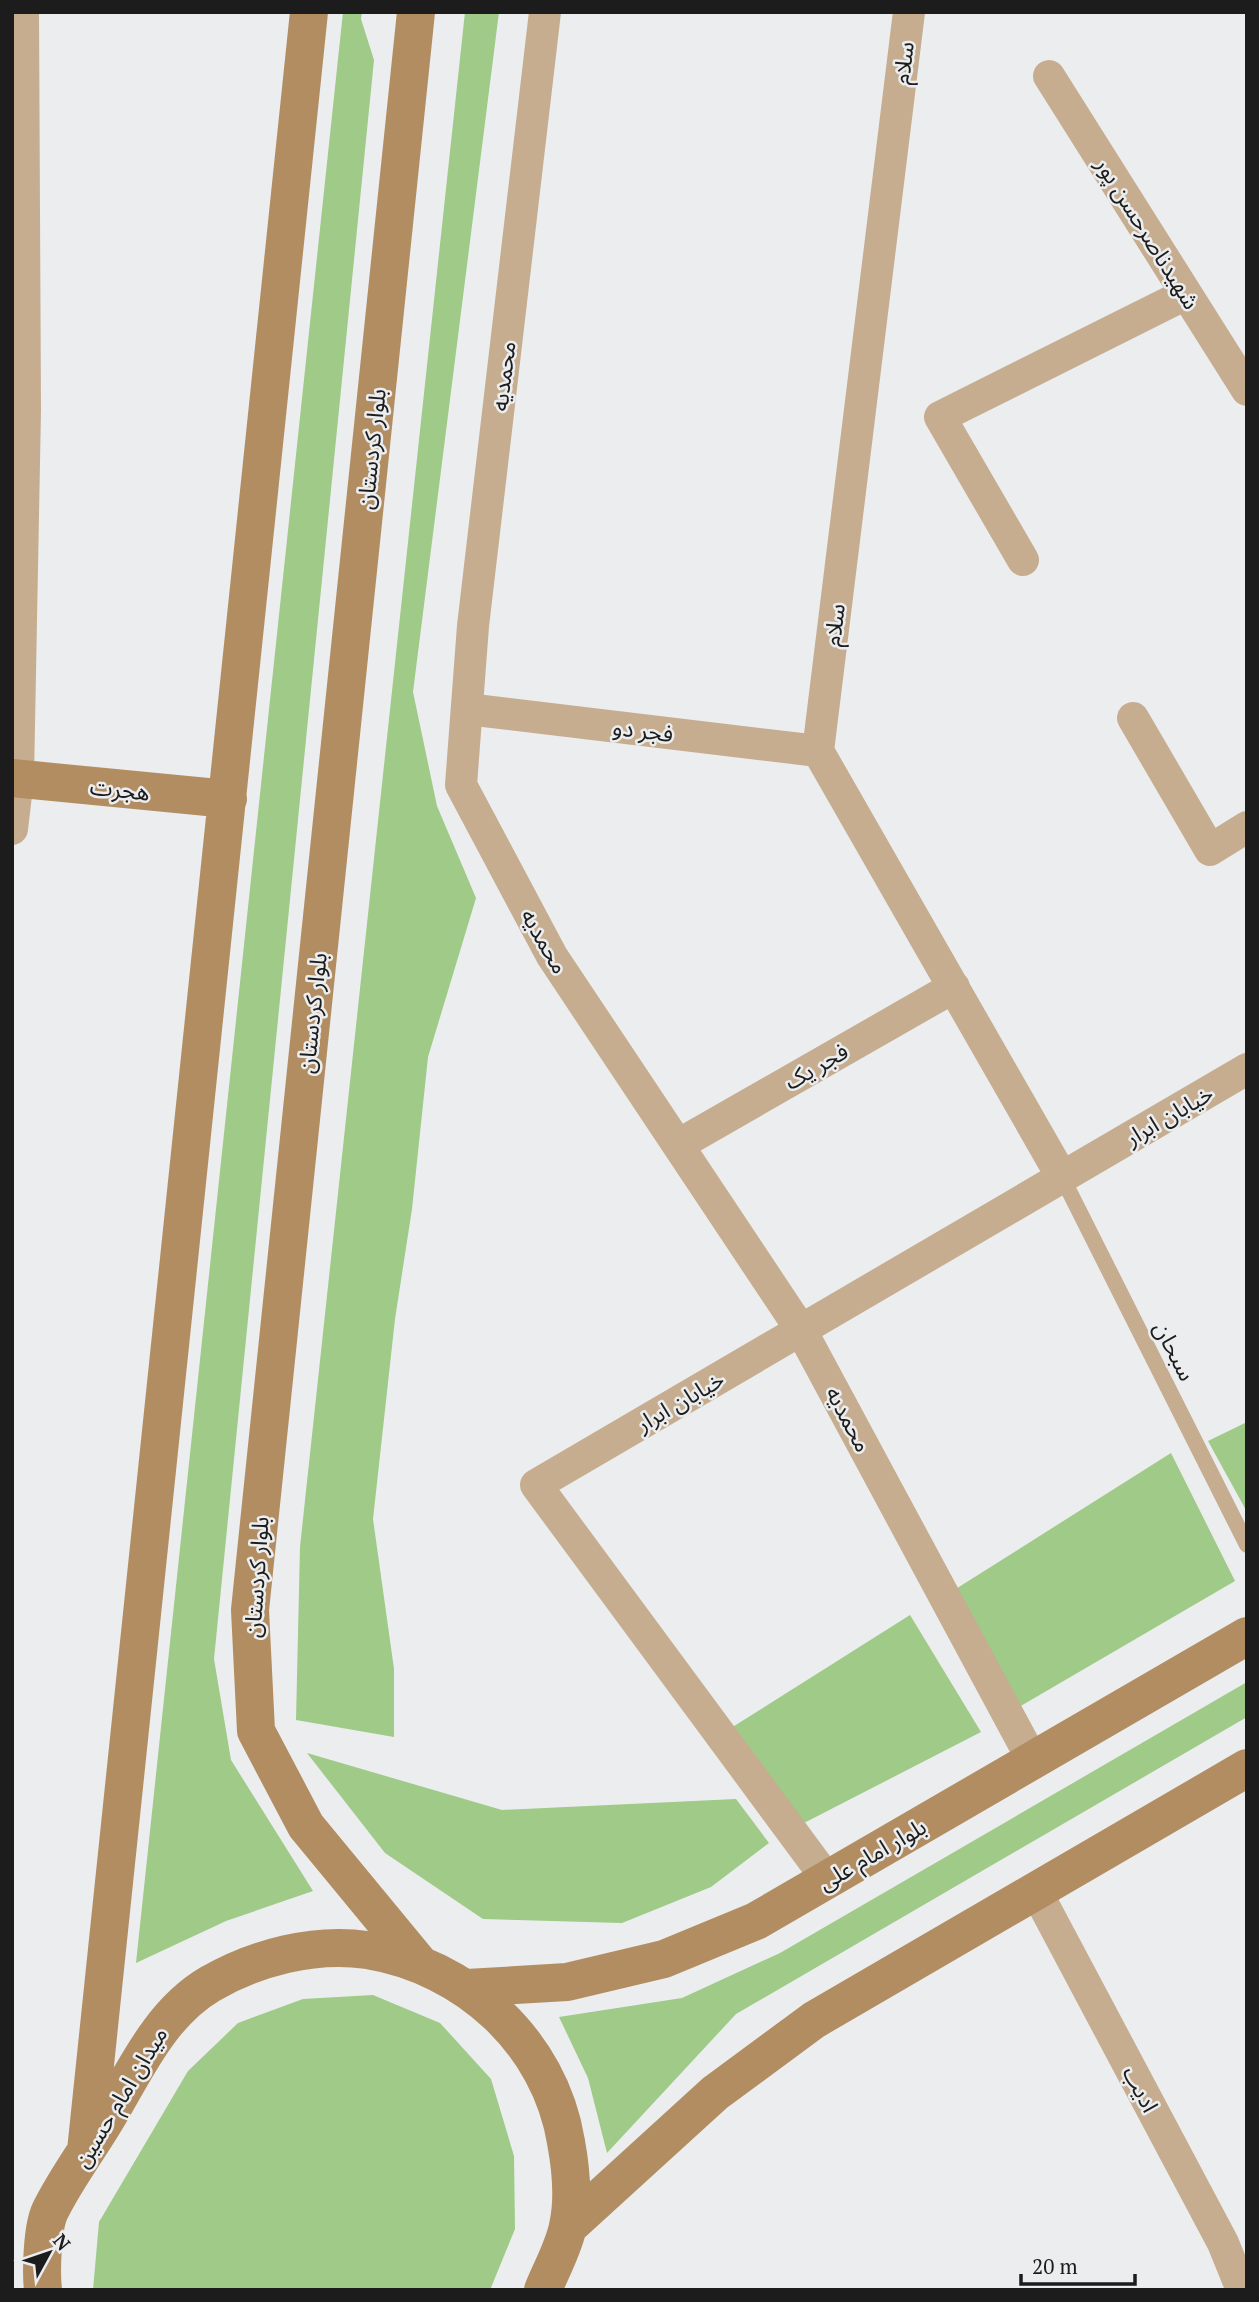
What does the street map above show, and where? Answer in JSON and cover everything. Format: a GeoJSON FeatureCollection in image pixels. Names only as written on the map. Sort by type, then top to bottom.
{"type":"FeatureCollection","features":[{"type":"Feature","properties":{"kind":"main road"},"geometry":{"type":"LineString","coordinates":[[86,2151],[309,12]]}},
{"type":"Feature","properties":{"kind":"main road","name":"بلوار کردستان"},"geometry":{"type":"LineString","coordinates":[[416,12],[250,1611],[256,1731],[306,1826],[418,1963]]}},
{"type":"Feature","properties":{"kind":"main road","name":"هجرت"},"geometry":{"type":"LineString","coordinates":[[15,778],[228,799]]}},
{"type":"Feature","properties":{"kind":"main road","name":"بلوار امام علی"},"geometry":{"type":"LineString","coordinates":[[467,1988],[567,1982],[664,1959],[756,1921],[1247,1636]]}},
{"type":"Feature","properties":{"kind":"main road"},"geometry":{"type":"LineString","coordinates":[[568,2227],[715,2093],[814,2020],[1247,1768]]}},
{"type":"Feature","properties":{"kind":"main road","name":"میدان امام حسین"},"geometry":{"type":"LineString","coordinates":[[43,2290],[41,2271],[49,2214],[166,2020],[208,1985],[258,1961],[311,1949],[366,1950],[418,1963],[467,1988],[508,2024],[541,2068],[562,2119],[571,2173],[568,2227],[542,2290]]}},
{"type":"Feature","properties":{"kind":"street"},"geometry":{"type":"LineString","coordinates":[[12,829],[15,778],[23,12]]}},
{"type":"Feature","properties":{"kind":"street","name":"محمدیه"},"geometry":{"type":"LineString","coordinates":[[545,12],[473,626],[461,785],[552,956],[801,1330],[1032,1761]]}},
{"type":"Feature","properties":{"kind":"street","name":"سلام"},"geometry":{"type":"LineString","coordinates":[[818,751],[909,12]]}},
{"type":"Feature","properties":{"kind":"street","name":"شهیدناصرحسن پور"},"geometry":{"type":"LineString","coordinates":[[1049,76],[1247,390]]}},
{"type":"Feature","properties":{"kind":"street"},"geometry":{"type":"LineString","coordinates":[[1023,560],[940,417],[1186,294]]}},
{"type":"Feature","properties":{"kind":"street","name":"فجر دو"},"geometry":{"type":"LineString","coordinates":[[467,709],[818,751]]}},
{"type":"Feature","properties":{"kind":"street"},"geometry":{"type":"LineString","coordinates":[[1133,718],[1210,850],[1247,827]]}},
{"type":"Feature","properties":{"kind":"street"},"geometry":{"type":"LineString","coordinates":[[818,751],[1062,1177]]}},
{"type":"Feature","properties":{"kind":"street","name":"فجر یک"},"geometry":{"type":"LineString","coordinates":[[678,1145],[954,987]]}},
{"type":"Feature","properties":{"kind":"street","name":"خیابان ابرار"},"geometry":{"type":"LineString","coordinates":[[828,1879],[536,1485],[1247,1069]]}},
{"type":"Feature","properties":{"kind":"street","name":"ادیب"},"geometry":{"type":"LineString","coordinates":[[1036,1891],[1223,2243],[1242,2290]]}},
{"type":"Feature","properties":{"kind":"lane","name":"سبحان"},"geometry":{"type":"LineString","coordinates":[[1062,1177],[1247,1545]]}},
{"type":"Feature","properties":{"kind":"green space"},"geometry":{"type":"Polygon","coordinates":[[[343,12],[362,12],[361,19],[374,60],[214,1659],[231,1760],[313,1891],[226,1921],[136,1963],[343,12]]]}},
{"type":"Feature","properties":{"kind":"green space"},"geometry":{"type":"Polygon","coordinates":[[[465,12],[499,12],[413,692],[437,806],[476,898],[428,1057],[373,1519],[394,1669],[394,1737],[296,1720],[300,1547],[465,12]]]}},
{"type":"Feature","properties":{"kind":"green space"},"geometry":{"type":"Polygon","coordinates":[[[1247,1422],[1247,1512],[1208,1441],[1247,1422]]]}},
{"type":"Feature","properties":{"kind":"green space"},"geometry":{"type":"Polygon","coordinates":[[[1171,1453],[1235,1581],[1014,1710],[943,1597],[1171,1453]]]}},
{"type":"Feature","properties":{"kind":"green space"},"geometry":{"type":"Polygon","coordinates":[[[910,1615],[981,1732],[804,1823],[723,1733],[910,1615]]]}},
{"type":"Feature","properties":{"kind":"green space"},"geometry":{"type":"Polygon","coordinates":[[[1247,1682],[1247,1717],[736,2014],[607,2153],[588,2078],[559,2017],[682,1998],[780,1953],[1247,1682]]]}},
{"type":"Feature","properties":{"kind":"green space"},"geometry":{"type":"Polygon","coordinates":[[[307,1753],[502,1810],[736,1799],[769,1843],[711,1887],[622,1923],[483,1919],[385,1853],[307,1753]]]}},
{"type":"Feature","properties":{"kind":"green space"},"geometry":{"type":"Polygon","coordinates":[[[373,1995],[440,2023],[491,2079],[514,2156],[515,2229],[490,2290],[93,2290],[99,2222],[188,2071],[238,2023],[303,1999],[373,1995]]]}}]}
